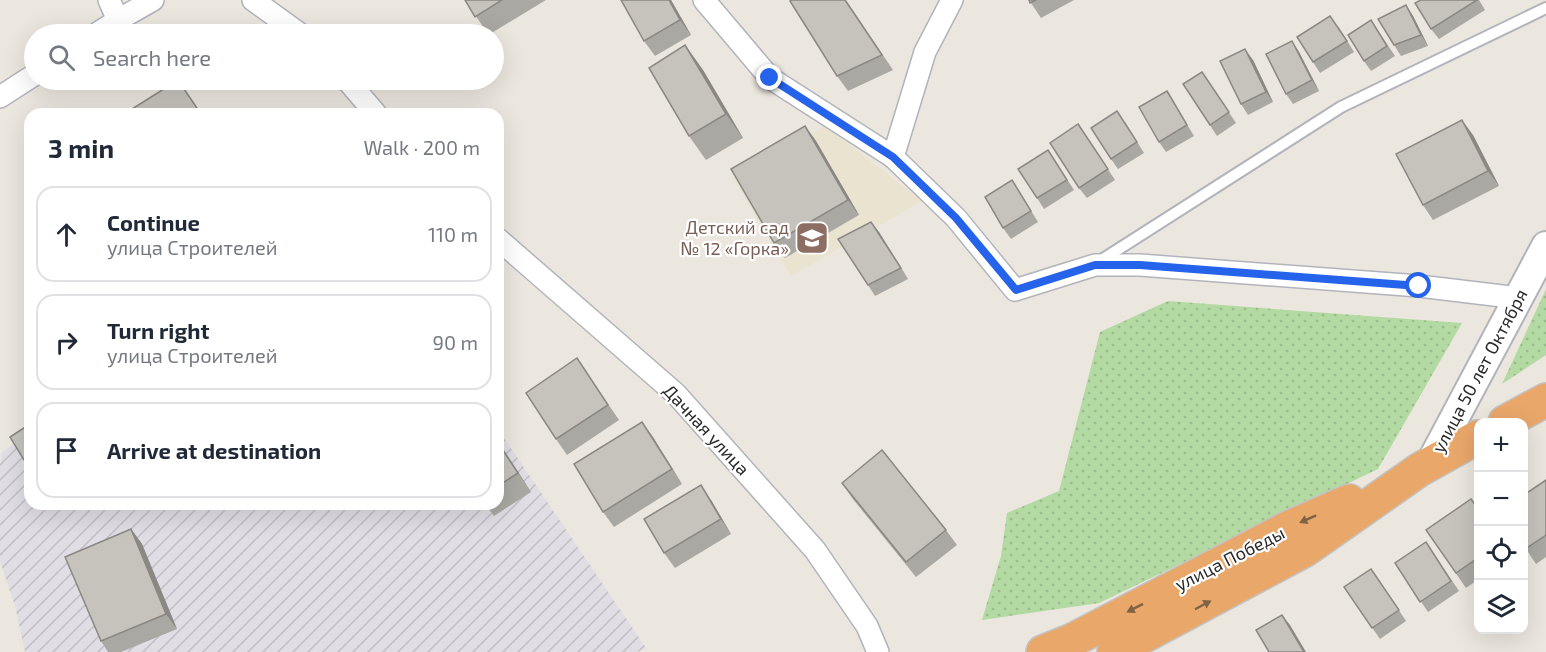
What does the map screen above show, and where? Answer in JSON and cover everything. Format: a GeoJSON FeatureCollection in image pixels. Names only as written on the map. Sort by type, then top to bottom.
{"type":"FeatureCollection","features":[{"type":"Feature","properties":{"kind":"highway"},"geometry":{"type":"LineString","coordinates":[[1514,418],[1546,400]]}},
{"type":"Feature","properties":{"kind":"highway","name":"улица Победы"},"geometry":{"type":"LineString","coordinates":[[1043,652],[1073,640],[1290,527],[1425,467],[1474,440]]}},
{"type":"Feature","properties":{"kind":"highway","name":"улица Победы"},"geometry":{"type":"LineString","coordinates":[[1114,652],[1305,550],[1425,467]]}},
{"type":"Feature","properties":{"kind":"main road","name":"улица 50 лет Октября"},"geometry":{"type":"LineString","coordinates":[[1425,467],[1546,246]]}},
{"type":"Feature","properties":{"kind":"street"},"geometry":{"type":"LineString","coordinates":[[109,0],[118,20]]}},
{"type":"Feature","properties":{"kind":"street"},"geometry":{"type":"LineString","coordinates":[[112,24],[153,0]]}},
{"type":"Feature","properties":{"kind":"street"},"geometry":{"type":"LineString","coordinates":[[253,0],[286,24]]}},
{"type":"Feature","properties":{"kind":"street"},"geometry":{"type":"LineString","coordinates":[[704,0],[770,78],[893,157],[956,218],[1016,290],[1095,265],[1140,265],[1419,286],[1519,298]]}},
{"type":"Feature","properties":{"kind":"street"},"geometry":{"type":"LineString","coordinates":[[893,157],[925,52],[952,0]]}},
{"type":"Feature","properties":{"kind":"street"},"geometry":{"type":"LineString","coordinates":[[0,97],[24,81]]}},
{"type":"Feature","properties":{"kind":"street"},"geometry":{"type":"LineString","coordinates":[[356,90],[371,108]]}},
{"type":"Feature","properties":{"kind":"street","name":"Дачная улица"},"geometry":{"type":"LineString","coordinates":[[504,244],[676,394],[815,550],[867,626],[878,652]]}},
{"type":"Feature","properties":{"kind":"lane"},"geometry":{"type":"LineString","coordinates":[[1095,265],[1341,107],[1546,8]]}},
{"type":"Feature","properties":{"kind":"shaded area","name":"Детский сад № 12 «Горка»"},"geometry":{"type":"Polygon","coordinates":[[[825,126],[922,201],[791,276],[733,178],[825,126]]]}},
{"type":"Feature","properties":{"kind":"shaded area"},"geometry":{"type":"Polygon","coordinates":[[[24,437],[24,510],[504,510],[504,438],[646,648],[637,652],[25,652],[15,606],[0,561],[2,452],[24,437]]]}},
{"type":"Feature","properties":{"kind":"green space"},"geometry":{"type":"Polygon","coordinates":[[[1546,289],[1546,355],[1502,384],[1546,289]]]}},
{"type":"Feature","properties":{"kind":"green space"},"geometry":{"type":"Polygon","coordinates":[[[1168,301],[1462,323],[1378,469],[1099,603],[982,620],[1001,556],[1007,513],[1059,491],[1100,332],[1168,301]]]}},
{"type":"Feature","properties":{"kind":"building"},"geometry":{"type":"Polygon","coordinates":[[[465,0],[502,0],[475,17],[465,0]]]}},
{"type":"Feature","properties":{"kind":"building"},"geometry":{"type":"Polygon","coordinates":[[[621,0],[669,0],[680,20],[644,41],[621,0]]]}},
{"type":"Feature","properties":{"kind":"building"},"geometry":{"type":"Polygon","coordinates":[[[845,0],[882,55],[837,76],[790,1],[845,0]]]}},
{"type":"Feature","properties":{"kind":"building"},"geometry":{"type":"Polygon","coordinates":[[[1421,0],[1477,0],[1431,29],[1415,3],[1421,0]]]}},
{"type":"Feature","properties":{"kind":"building"},"geometry":{"type":"Polygon","coordinates":[[[1406,5],[1421,35],[1394,45],[1378,19],[1406,5]]]}},
{"type":"Feature","properties":{"kind":"building"},"geometry":{"type":"Polygon","coordinates":[[[1330,16],[1347,41],[1313,62],[1297,37],[1330,16]]]}},
{"type":"Feature","properties":{"kind":"building"},"geometry":{"type":"Polygon","coordinates":[[[1371,20],[1387,46],[1364,61],[1348,35],[1371,20]]]}},
{"type":"Feature","properties":{"kind":"building"},"geometry":{"type":"Polygon","coordinates":[[[1292,41],[1312,80],[1286,94],[1266,54],[1292,41]]]}},
{"type":"Feature","properties":{"kind":"building"},"geometry":{"type":"Polygon","coordinates":[[[685,45],[726,114],[689,136],[649,68],[685,45]]]}},
{"type":"Feature","properties":{"kind":"building"},"geometry":{"type":"Polygon","coordinates":[[[1245,49],[1266,92],[1241,104],[1220,61],[1245,49]]]}},
{"type":"Feature","properties":{"kind":"building"},"geometry":{"type":"Polygon","coordinates":[[[1202,72],[1229,112],[1210,125],[1183,84],[1202,72]]]}},
{"type":"Feature","properties":{"kind":"building"},"geometry":{"type":"Polygon","coordinates":[[[162,90],[185,90],[197,108],[134,108],[162,90]]]}},
{"type":"Feature","properties":{"kind":"building"},"geometry":{"type":"Polygon","coordinates":[[[1167,91],[1187,125],[1159,142],[1139,107],[1167,91]]]}},
{"type":"Feature","properties":{"kind":"building"},"geometry":{"type":"Polygon","coordinates":[[[1117,111],[1137,142],[1111,159],[1091,128],[1117,111]]]}},
{"type":"Feature","properties":{"kind":"building"},"geometry":{"type":"Polygon","coordinates":[[[1462,120],[1488,171],[1423,205],[1396,154],[1462,120]]]}},
{"type":"Feature","properties":{"kind":"building"},"geometry":{"type":"Polygon","coordinates":[[[1078,124],[1108,169],[1079,188],[1050,143],[1078,124]]]}},
{"type":"Feature","properties":{"kind":"building"},"geometry":{"type":"Polygon","coordinates":[[[805,126],[848,200],[774,243],[731,169],[805,126]]]}},
{"type":"Feature","properties":{"kind":"building"},"geometry":{"type":"Polygon","coordinates":[[[1048,150],[1067,180],[1037,198],[1018,169],[1048,150]]]}},
{"type":"Feature","properties":{"kind":"building"},"geometry":{"type":"Polygon","coordinates":[[[1012,180],[1031,211],[1003,228],[985,197],[1012,180]]]}},
{"type":"Feature","properties":{"kind":"building"},"geometry":{"type":"Polygon","coordinates":[[[871,222],[901,268],[868,285],[838,239],[871,222]]]}},
{"type":"Feature","properties":{"kind":"building"},"geometry":{"type":"Polygon","coordinates":[[[577,358],[608,405],[556,439],[526,393],[577,358]]]}},
{"type":"Feature","properties":{"kind":"building"},"geometry":{"type":"Polygon","coordinates":[[[642,422],[672,469],[603,512],[574,464],[642,422]]]}},
{"type":"Feature","properties":{"kind":"building"},"geometry":{"type":"Polygon","coordinates":[[[24,428],[24,460],[10,437],[24,428]]]}},
{"type":"Feature","properties":{"kind":"building"},"geometry":{"type":"Polygon","coordinates":[[[882,450],[946,530],[906,562],[842,483],[882,450]]]}},
{"type":"Feature","properties":{"kind":"building"},"geometry":{"type":"Polygon","coordinates":[[[504,452],[518,473],[504,482],[504,452]]]}},
{"type":"Feature","properties":{"kind":"building"},"geometry":{"type":"Polygon","coordinates":[[[1546,480],[1546,535],[1528,547],[1528,526],[1528,492],[1546,480]]]}},
{"type":"Feature","properties":{"kind":"building"},"geometry":{"type":"Polygon","coordinates":[[[701,485],[721,519],[664,553],[644,519],[701,485]]]}},
{"type":"Feature","properties":{"kind":"building"},"geometry":{"type":"Polygon","coordinates":[[[1471,499],[1474,503],[1474,560],[1456,573],[1426,530],[1471,499]]]}},
{"type":"Feature","properties":{"kind":"building"},"geometry":{"type":"Polygon","coordinates":[[[131,529],[166,614],[101,641],[65,557],[131,529]]]}},
{"type":"Feature","properties":{"kind":"building"},"geometry":{"type":"Polygon","coordinates":[[[1426,542],[1451,581],[1420,602],[1395,563],[1426,542]]]}},
{"type":"Feature","properties":{"kind":"building"},"geometry":{"type":"Polygon","coordinates":[[[1371,569],[1399,610],[1372,628],[1344,587],[1371,569]]]}},
{"type":"Feature","properties":{"kind":"building"},"geometry":{"type":"Polygon","coordinates":[[[1282,615],[1304,652],[1269,652],[1256,630],[1282,615]]]}},
{"type":"Feature","properties":{"kind":"place","name":"Детский сад № 12 «Горка»"},"geometry":{"type":"Point","coordinates":[812,238]}},
{"type":"Feature","properties":{"kind":"route"},"geometry":{"type":"LineString","coordinates":[[770,78],[893,157],[956,218],[1016,290],[1095,265],[1140,265],[1419,286]]}}]}
